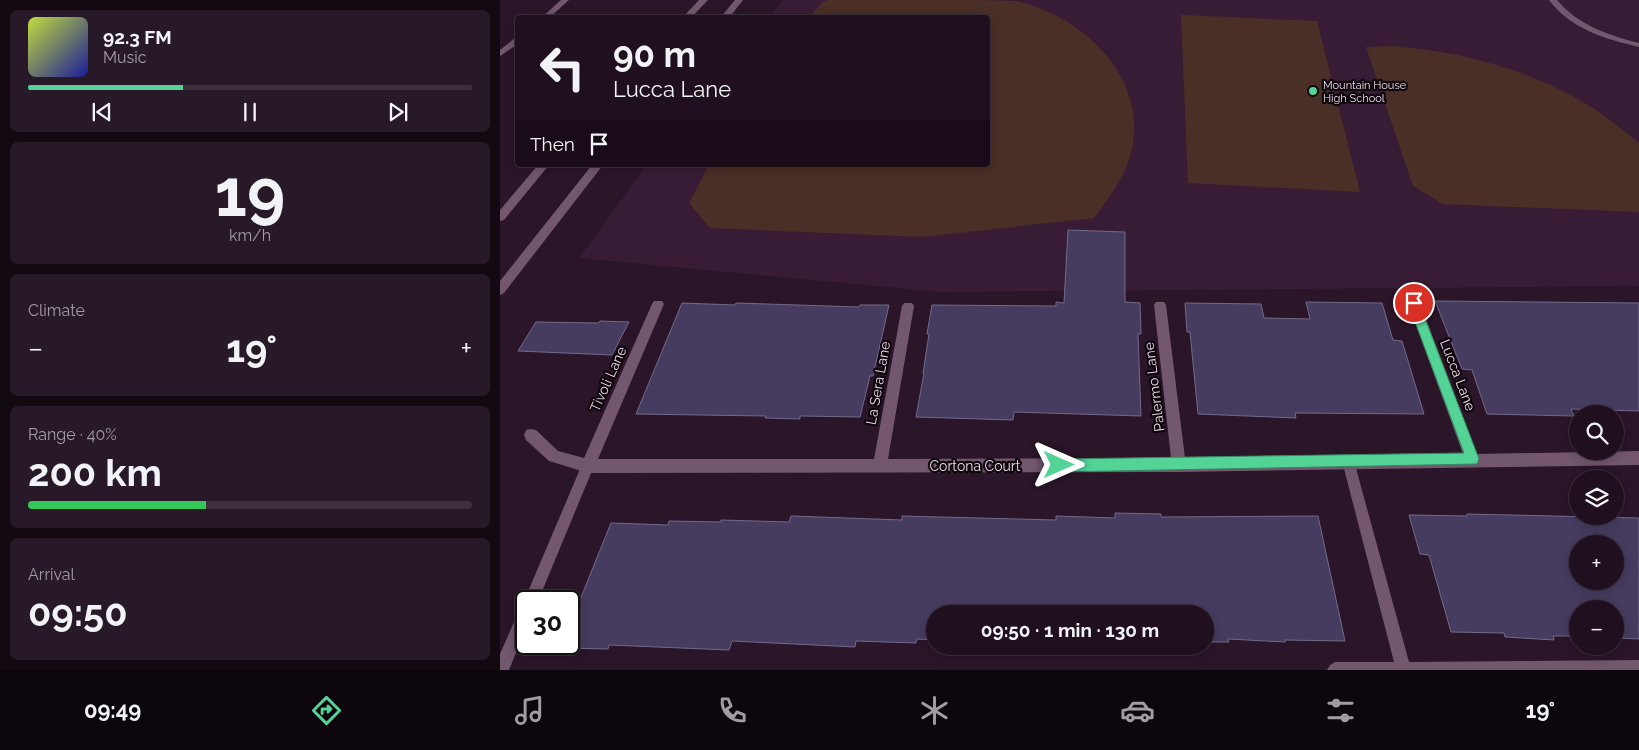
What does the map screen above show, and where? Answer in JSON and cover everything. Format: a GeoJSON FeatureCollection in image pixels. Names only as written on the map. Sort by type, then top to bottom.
{"type":"FeatureCollection","features":[{"type":"Feature","properties":{"kind":"street"},"geometry":{"type":"LineString","coordinates":[[689,15],[704,0]]}},
{"type":"Feature","properties":{"kind":"street"},"geometry":{"type":"LineString","coordinates":[[726,15],[739,0]]}},
{"type":"Feature","properties":{"kind":"street"},"geometry":{"type":"LineString","coordinates":[[500,217],[542,167]]}},
{"type":"Feature","properties":{"kind":"street"},"geometry":{"type":"LineString","coordinates":[[500,290],[596,167]]}},
{"type":"Feature","properties":{"kind":"street","name":"Lucca Lane"},"geometry":{"type":"LineString","coordinates":[[1414,303],[1472,459]]}},
{"type":"Feature","properties":{"kind":"street","name":"Tivoli Lane"},"geometry":{"type":"LineString","coordinates":[[588,466],[658,304]]}},
{"type":"Feature","properties":{"kind":"street","name":"Palermo Lane"},"geometry":{"type":"LineString","coordinates":[[1160,305],[1179,465]]}},
{"type":"Feature","properties":{"kind":"street","name":"La Sera Lane"},"geometry":{"type":"LineString","coordinates":[[880,466],[908,306]]}},
{"type":"Feature","properties":{"kind":"street","name":"Cortona Court"},"geometry":{"type":"LineString","coordinates":[[531,435],[554,456],[588,466],[1179,465],[1472,459],[1639,458]]}},
{"type":"Feature","properties":{"kind":"lane"},"geometry":{"type":"LineString","coordinates":[[548,15],[565,0]]}},
{"type":"Feature","properties":{"kind":"lane"},"geometry":{"type":"LineString","coordinates":[[1553,0],[1566,15],[1581,24],[1599,33],[1639,45]]}},
{"type":"Feature","properties":{"kind":"lane"},"geometry":{"type":"LineString","coordinates":[[500,54],[515,42]]}},
{"type":"Feature","properties":{"kind":"lane"},"geometry":{"type":"LineString","coordinates":[[1348,461],[1404,670]]}},
{"type":"Feature","properties":{"kind":"lane"},"geometry":{"type":"LineString","coordinates":[[535,590],[588,466]]}},
{"type":"Feature","properties":{"kind":"lane"},"geometry":{"type":"LineString","coordinates":[[501,670],[515,637]]}},
{"type":"Feature","properties":{"kind":"lane"},"geometry":{"type":"LineString","coordinates":[[1335,670],[1639,668]]}},
{"type":"Feature","properties":{"kind":"shaded area","name":"Mountain House High School"},"geometry":{"type":"Polygon","coordinates":[[[784,0],[1639,0],[1639,286],[940,292],[579,258],[646,167],[990,167],[990,15],[770,15],[784,0]]]}},
{"type":"Feature","properties":{"kind":"shaded area"},"geometry":{"type":"Polygon","coordinates":[[[824,1],[1015,1],[1041,9],[1066,21],[1088,37],[1108,57],[1122,79],[1132,104],[1134,131],[1129,159],[1123,175],[1094,218],[922,237],[710,228],[689,203],[708,167],[990,167],[990,15],[811,15],[824,1]]]}},
{"type":"Feature","properties":{"kind":"shaded area"},"geometry":{"type":"Polygon","coordinates":[[[1181,15],[1317,21],[1360,192],[1188,183],[1181,15]]]}},
{"type":"Feature","properties":{"kind":"shaded area"},"geometry":{"type":"Polygon","coordinates":[[[1393,46],[1446,53],[1499,66],[1549,84],[1596,110],[1639,143],[1639,212],[1443,204],[1413,186],[1366,47],[1393,46]]]}},
{"type":"Feature","properties":{"kind":"building"},"geometry":{"type":"Polygon","coordinates":[[[1068,230],[1125,232],[1125,302],[1140,303],[1141,334],[1138,334],[1141,416],[1014,412],[1013,420],[916,417],[924,373],[929,334],[927,334],[932,305],[1056,306],[1056,302],[1064,303],[1068,230]]]}},
{"type":"Feature","properties":{"kind":"building"},"geometry":{"type":"Polygon","coordinates":[[[1435,301],[1639,303],[1639,411],[1624,411],[1624,405],[1569,405],[1569,416],[1487,414],[1472,370],[1462,369],[1435,301]]]}},
{"type":"Feature","properties":{"kind":"building"},"geometry":{"type":"Polygon","coordinates":[[[1306,302],[1382,303],[1393,340],[1402,341],[1424,414],[1295,413],[1296,418],[1198,414],[1190,332],[1187,332],[1185,303],[1261,304],[1264,318],[1310,319],[1306,302]]]}},
{"type":"Feature","properties":{"kind":"building"},"geometry":{"type":"Polygon","coordinates":[[[682,303],[859,307],[860,305],[889,305],[873,376],[870,376],[860,417],[800,416],[800,419],[765,418],[766,416],[636,414],[682,303]]]}},
{"type":"Feature","properties":{"kind":"building"},"geometry":{"type":"Polygon","coordinates":[[[600,321],[629,322],[612,355],[518,351],[536,322],[599,323],[600,321]]]}},
{"type":"Feature","properties":{"kind":"building"},"geometry":{"type":"Polygon","coordinates":[[[1115,513],[1161,514],[1161,517],[1318,516],[1345,641],[1285,640],[1285,642],[1228,639],[1229,642],[1214,642],[1214,605],[926,605],[926,640],[917,639],[916,643],[856,641],[855,647],[732,641],[729,650],[609,645],[608,649],[580,648],[580,600],[611,523],[668,525],[669,521],[721,522],[721,520],[789,522],[791,516],[902,520],[902,516],[1056,520],[1056,516],[1115,518],[1115,513]]]}},
{"type":"Feature","properties":{"kind":"building"},"geometry":{"type":"Polygon","coordinates":[[[1409,515],[1569,516],[1569,525],[1624,525],[1624,518],[1639,518],[1639,639],[1624,638],[1624,600],[1569,600],[1569,636],[1553,636],[1554,640],[1505,637],[1504,633],[1451,632],[1429,555],[1420,554],[1409,515]]]}},
{"type":"Feature","properties":{"kind":"place","name":"Mountain House High School"},"geometry":{"type":"Point","coordinates":[1313,91]}},
{"type":"Feature","properties":{"kind":"route"},"geometry":{"type":"LineString","coordinates":[[1059,465],[1179,465],[1472,459],[1414,303]]}}]}
